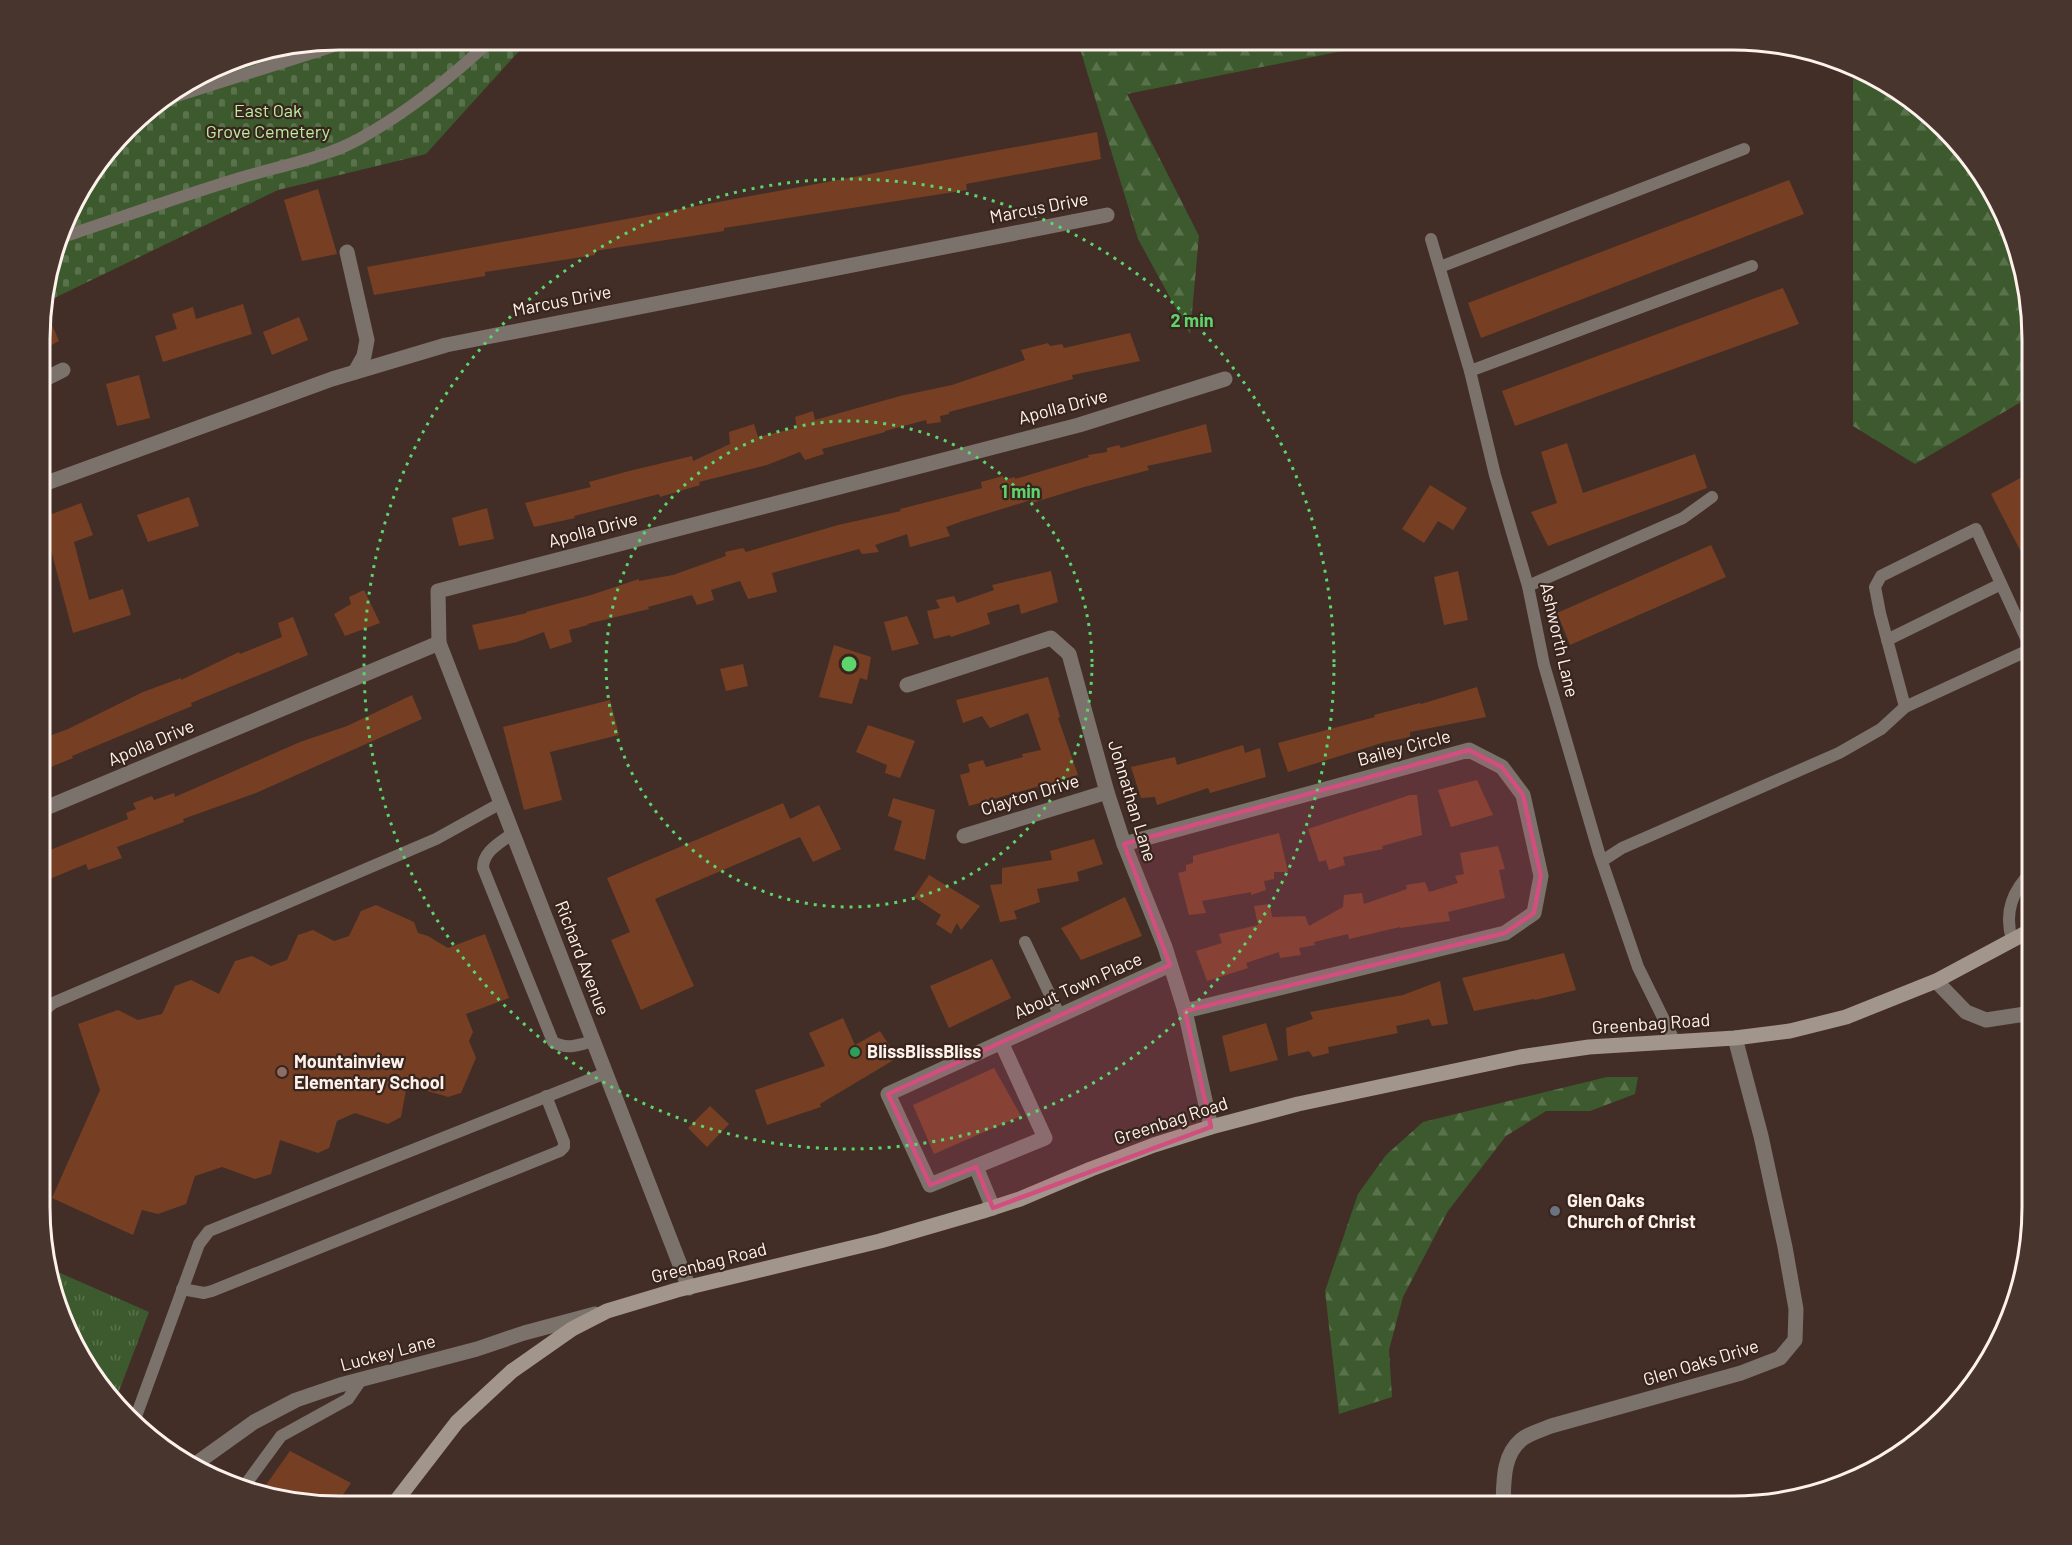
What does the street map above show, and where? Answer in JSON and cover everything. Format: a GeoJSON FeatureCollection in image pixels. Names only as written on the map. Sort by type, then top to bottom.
{"type":"FeatureCollection","features":[{"type":"Feature","properties":{"kind":"main road","name":"Greenbag Road"},"geometry":{"type":"LineString","coordinates":[[400,1496],[457,1422],[512,1371],[572,1329],[607,1311],[689,1288],[880,1241],[993,1208],[1154,1145],[1298,1104],[1520,1057],[1589,1047],[1735,1038],[1790,1031],[1846,1017],[1936,981],[2022,935]]}},
{"type":"Feature","properties":{"kind":"street","name":"Marcus Drive"},"geometry":{"type":"LineString","coordinates":[[50,478],[355,372],[446,345],[1107,215]]}},
{"type":"Feature","properties":{"kind":"street"},"geometry":{"type":"LineString","coordinates":[[347,252],[367,340],[364,356],[355,372]]}},
{"type":"Feature","properties":{"kind":"street"},"geometry":{"type":"LineString","coordinates":[[50,376],[63,370]]}},
{"type":"Feature","properties":{"kind":"street","name":"Apolla Drive"},"geometry":{"type":"LineString","coordinates":[[50,806],[439,643],[438,591],[1079,425],[1225,379]]}},
{"type":"Feature","properties":{"kind":"street","name":"Johnathan Lane"},"geometry":{"type":"LineString","coordinates":[[907,685],[1051,638],[1069,654],[1107,792],[1185,1011],[1211,1127]]}},
{"type":"Feature","properties":{"kind":"street","name":"Richard Avenue"},"geometry":{"type":"LineString","coordinates":[[439,643],[689,1288]]}},
{"type":"Feature","properties":{"kind":"street","name":"Bailey Circle"},"geometry":{"type":"LineString","coordinates":[[1124,844],[1469,750],[1502,767],[1523,795],[1541,876],[1534,914],[1505,933],[1185,1011]]}},
{"type":"Feature","properties":{"kind":"street","name":"Clayton Drive"},"geometry":{"type":"LineString","coordinates":[[964,836],[1107,792]]}},
{"type":"Feature","properties":{"kind":"street","name":"About Town Place"},"geometry":{"type":"LineString","coordinates":[[1001,1042],[1045,1138],[930,1185],[888,1094],[1001,1042],[1060,1016],[1170,965]]}},
{"type":"Feature","properties":{"kind":"street"},"geometry":{"type":"LineString","coordinates":[[1936,981],[1966,1012],[1986,1020],[2022,1015]]}},
{"type":"Feature","properties":{"kind":"street","name":"Glen Oaks Drive"},"geometry":{"type":"LineString","coordinates":[[1504,1496],[1505,1466],[1513,1448],[1523,1438],[1551,1426],[1741,1373],[1780,1358],[1795,1340],[1796,1309],[1785,1247],[1761,1136],[1735,1038]]}},
{"type":"Feature","properties":{"kind":"street"},"geometry":{"type":"LineString","coordinates":[[975,1167],[993,1208]]}},
{"type":"Feature","properties":{"kind":"street","name":"Luckey Lane"},"geometry":{"type":"LineString","coordinates":[[200,1460],[254,1422],[296,1400],[607,1311]]}},
{"type":"Feature","properties":{"kind":"lane"},"geometry":{"type":"LineString","coordinates":[[186,93],[321,50]]}},
{"type":"Feature","properties":{"kind":"lane"},"geometry":{"type":"LineString","coordinates":[[69,235],[333,150],[360,139],[440,83],[479,50]]}},
{"type":"Feature","properties":{"kind":"lane"},"geometry":{"type":"LineString","coordinates":[[1440,267],[1744,149]]}},
{"type":"Feature","properties":{"kind":"lane","name":"Ashworth Lane"},"geometry":{"type":"LineString","coordinates":[[1431,239],[1470,372],[1495,475],[1528,586],[1544,664],[1602,861],[1638,967],[1675,1041]]}},
{"type":"Feature","properties":{"kind":"lane"},"geometry":{"type":"LineString","coordinates":[[1470,372],[1752,266]]}},
{"type":"Feature","properties":{"kind":"lane"},"geometry":{"type":"LineString","coordinates":[[1528,586],[1683,518],[1712,497]]}},
{"type":"Feature","properties":{"kind":"lane"},"geometry":{"type":"LineString","coordinates":[[1905,707],[1875,587],[1881,576],[1976,530],[2022,629]]}},
{"type":"Feature","properties":{"kind":"lane"},"geometry":{"type":"LineString","coordinates":[[1887,640],[2001,584]]}},
{"type":"Feature","properties":{"kind":"lane"},"geometry":{"type":"LineString","coordinates":[[1602,861],[1622,848],[1839,753],[1881,729],[1905,707],[2022,655]]}},
{"type":"Feature","properties":{"kind":"lane"},"geometry":{"type":"LineString","coordinates":[[50,1006],[436,839],[501,803]]}},
{"type":"Feature","properties":{"kind":"lane"},"geometry":{"type":"LineString","coordinates":[[513,833],[488,852],[483,861],[483,868],[553,1042],[561,1047],[569,1047],[593,1041]]}},
{"type":"Feature","properties":{"kind":"lane"},"geometry":{"type":"LineString","coordinates":[[2012,940],[2008,926],[2010,901],[2022,885]]}},
{"type":"Feature","properties":{"kind":"lane"},"geometry":{"type":"LineString","coordinates":[[1025,942],[1060,1016]]}},
{"type":"Feature","properties":{"kind":"lane"},"geometry":{"type":"LineString","coordinates":[[137,1414],[199,1244],[203,1237],[215,1228],[606,1073]]}},
{"type":"Feature","properties":{"kind":"lane"},"geometry":{"type":"LineString","coordinates":[[182,1289],[212,1292],[560,1151],[564,1147],[564,1142],[546,1096]]}},
{"type":"Feature","properties":{"kind":"lane"},"geometry":{"type":"LineString","coordinates":[[248,1481],[281,1436],[348,1399],[361,1380]]}},
{"type":"Feature","properties":{"kind":"highlighted area"},"geometry":{"type":"Polygon","coordinates":[[[1469,750],[1502,767],[1523,795],[1541,876],[1534,913],[1505,933],[1185,1011],[1211,1127],[993,1208],[976,1167],[930,1185],[888,1094],[1170,965],[1124,844],[1469,750]]]}},
{"type":"Feature","properties":{"kind":"green space","name":"East Oak Grove Cemetery"},"geometry":{"type":"Polygon","coordinates":[[[320,50],[520,50],[426,154],[278,190],[52,299],[65,246],[79,211],[98,178],[134,134],[163,109],[194,88],[246,65],[301,52],[320,50]]]}},
{"type":"Feature","properties":{"kind":"green space"},"geometry":{"type":"Polygon","coordinates":[[[1080,50],[1348,50],[1127,94],[1199,236],[1190,334],[1138,239],[1080,50]]]}},
{"type":"Feature","properties":{"kind":"green space"},"geometry":{"type":"Polygon","coordinates":[[[1853,76],[1894,98],[1938,134],[1974,178],[1993,211],[2013,264],[2020,301],[2022,401],[1915,464],[1853,426],[1853,76]]]}},
{"type":"Feature","properties":{"kind":"green space"},"geometry":{"type":"Polygon","coordinates":[[[1607,1077],[1638,1077],[1635,1094],[1590,1111],[1546,1111],[1506,1136],[1448,1211],[1403,1297],[1389,1350],[1392,1397],[1339,1414],[1325,1291],[1358,1194],[1386,1155],[1423,1122],[1607,1077]]]}},
{"type":"Feature","properties":{"kind":"green space"},"geometry":{"type":"Polygon","coordinates":[[[57,1272],[149,1312],[118,1393],[98,1367],[79,1334],[57,1272]]]}},
{"type":"Feature","properties":{"kind":"building"},"geometry":{"type":"Polygon","coordinates":[[[1097,132],[1101,159],[966,184],[967,190],[724,228],[724,231],[595,251],[595,255],[485,272],[485,276],[374,295],[367,267],[1097,132]]]}},
{"type":"Feature","properties":{"kind":"building"},"geometry":{"type":"Polygon","coordinates":[[[1789,180],[1804,214],[1481,338],[1468,303],[1789,180]]]}},
{"type":"Feature","properties":{"kind":"building"},"geometry":{"type":"Polygon","coordinates":[[[318,189],[337,254],[302,261],[284,200],[318,189]]]}},
{"type":"Feature","properties":{"kind":"building"},"geometry":{"type":"Polygon","coordinates":[[[1783,288],[1799,324],[1515,426],[1502,391],[1783,288]]]}},
{"type":"Feature","properties":{"kind":"building"},"geometry":{"type":"Polygon","coordinates":[[[243,304],[252,334],[163,362],[155,336],[177,329],[172,314],[193,307],[196,319],[243,304]]]}},
{"type":"Feature","properties":{"kind":"building"},"geometry":{"type":"Polygon","coordinates":[[[299,317],[308,340],[272,355],[263,332],[299,317]]]}},
{"type":"Feature","properties":{"kind":"building"},"geometry":{"type":"Polygon","coordinates":[[[50,320],[59,341],[50,346],[50,320]]]}},
{"type":"Feature","properties":{"kind":"building"},"geometry":{"type":"Polygon","coordinates":[[[1130,333],[1140,361],[1072,375],[1073,379],[949,412],[949,414],[940,416],[941,422],[927,424],[926,420],[885,431],[822,449],[824,454],[805,460],[800,452],[767,465],[699,482],[700,485],[660,497],[659,494],[534,527],[525,503],[591,487],[589,482],[629,471],[692,456],[693,461],[730,444],[729,432],[754,424],[758,437],[797,428],[795,417],[813,411],[815,420],[900,396],[952,385],[1025,360],[1021,350],[1048,343],[1050,346],[1062,344],[1064,348],[1130,333]]]}},
{"type":"Feature","properties":{"kind":"building"},"geometry":{"type":"Polygon","coordinates":[[[139,375],[150,418],[117,426],[106,384],[139,375]]]}},
{"type":"Feature","properties":{"kind":"building"},"geometry":{"type":"Polygon","coordinates":[[[1206,424],[1212,452],[1147,466],[1149,470],[1032,503],[1031,500],[963,521],[946,527],[950,536],[910,547],[907,534],[875,545],[879,552],[862,554],[859,549],[772,573],[777,592],[748,599],[740,581],[711,590],[714,600],[697,605],[692,595],[569,630],[572,642],[550,649],[544,632],[517,642],[479,650],[472,625],[527,613],[639,579],[639,581],[673,575],[726,556],[725,552],[743,548],[746,552],[838,525],[901,511],[900,509],[982,488],[981,482],[1003,476],[1004,480],[1015,477],[1015,479],[1089,457],[1088,455],[1107,452],[1107,448],[1119,445],[1121,448],[1206,424]]]}},
{"type":"Feature","properties":{"kind":"building"},"geometry":{"type":"Polygon","coordinates":[[[1567,443],[1583,493],[1695,454],[1707,488],[1548,546],[1531,512],[1557,503],[1541,452],[1567,443]]]}},
{"type":"Feature","properties":{"kind":"building"},"geometry":{"type":"Polygon","coordinates":[[[2022,477],[2022,554],[1991,494],[2022,477]]]}},
{"type":"Feature","properties":{"kind":"building"},"geometry":{"type":"Polygon","coordinates":[[[1430,485],[1467,508],[1453,530],[1438,521],[1424,543],[1402,529],[1430,485]]]}},
{"type":"Feature","properties":{"kind":"building"},"geometry":{"type":"Polygon","coordinates":[[[189,497],[199,526],[148,542],[137,515],[189,497]]]}},
{"type":"Feature","properties":{"kind":"building"},"geometry":{"type":"Polygon","coordinates":[[[81,503],[93,535],[74,542],[89,600],[123,589],[131,615],[73,633],[50,550],[50,515],[81,503]]]}},
{"type":"Feature","properties":{"kind":"building"},"geometry":{"type":"Polygon","coordinates":[[[487,508],[494,539],[459,546],[452,518],[487,508]]]}},
{"type":"Feature","properties":{"kind":"building"},"geometry":{"type":"Polygon","coordinates":[[[1711,545],[1726,577],[1570,645],[1557,613],[1711,545]]]}},
{"type":"Feature","properties":{"kind":"building"},"geometry":{"type":"Polygon","coordinates":[[[1051,571],[1058,602],[1021,614],[1019,604],[987,613],[990,624],[951,637],[950,635],[934,639],[927,611],[940,608],[936,600],[954,596],[957,603],[994,590],[992,585],[1051,571]]]}},
{"type":"Feature","properties":{"kind":"building"},"geometry":{"type":"Polygon","coordinates":[[[1458,571],[1468,620],[1444,625],[1434,577],[1458,571]]]}},
{"type":"Feature","properties":{"kind":"building"},"geometry":{"type":"Polygon","coordinates":[[[364,590],[380,623],[345,636],[334,614],[351,604],[349,597],[364,590]]]}},
{"type":"Feature","properties":{"kind":"building"},"geometry":{"type":"Polygon","coordinates":[[[907,616],[919,644],[892,651],[884,622],[907,616]]]}},
{"type":"Feature","properties":{"kind":"building"},"geometry":{"type":"Polygon","coordinates":[[[293,617],[308,655],[191,703],[192,706],[50,767],[50,736],[143,692],[181,678],[181,680],[239,652],[240,654],[282,637],[278,623],[293,617]]]}},
{"type":"Feature","properties":{"kind":"building"},"geometry":{"type":"Polygon","coordinates":[[[834,645],[871,657],[867,680],[860,678],[852,704],[819,697],[834,645]]]}},
{"type":"Feature","properties":{"kind":"building"},"geometry":{"type":"Polygon","coordinates":[[[743,664],[748,686],[726,691],[720,669],[743,664]]]}},
{"type":"Feature","properties":{"kind":"building"},"geometry":{"type":"Polygon","coordinates":[[[1048,677],[1060,717],[1058,718],[1078,775],[969,806],[960,775],[970,772],[968,764],[983,760],[986,767],[1041,750],[1028,713],[990,728],[982,716],[963,723],[956,700],[1048,677]]]}},
{"type":"Feature","properties":{"kind":"building"},"geometry":{"type":"Polygon","coordinates":[[[1477,687],[1486,717],[1410,732],[1410,737],[1385,742],[1288,772],[1278,743],[1477,687]]]}},
{"type":"Feature","properties":{"kind":"building"},"geometry":{"type":"Polygon","coordinates":[[[412,695],[422,719],[256,793],[183,819],[184,822],[117,847],[122,858],[88,870],[86,864],[50,879],[50,850],[128,819],[126,813],[136,809],[133,803],[152,796],[154,800],[174,793],[175,797],[300,742],[347,726],[412,695]]]}},
{"type":"Feature","properties":{"kind":"building"},"geometry":{"type":"Polygon","coordinates":[[[610,700],[619,735],[550,752],[562,800],[524,810],[503,727],[610,700]]]}},
{"type":"Feature","properties":{"kind":"building"},"geometry":{"type":"Polygon","coordinates":[[[868,725],[915,741],[900,778],[885,773],[887,765],[856,752],[868,725]]]}},
{"type":"Feature","properties":{"kind":"building"},"geometry":{"type":"Polygon","coordinates":[[[1243,745],[1245,753],[1260,748],[1266,777],[1210,793],[1208,788],[1157,805],[1155,797],[1141,798],[1131,767],[1175,757],[1177,765],[1243,745]]]}},
{"type":"Feature","properties":{"kind":"building"},"geometry":{"type":"Polygon","coordinates":[[[1477,780],[1493,815],[1451,827],[1438,790],[1477,780]]]}},
{"type":"Feature","properties":{"kind":"building"},"geometry":{"type":"Polygon","coordinates":[[[1410,795],[1417,795],[1422,835],[1382,846],[1383,849],[1343,857],[1345,865],[1329,870],[1326,860],[1319,862],[1308,829],[1410,795]]]}},
{"type":"Feature","properties":{"kind":"building"},"geometry":{"type":"Polygon","coordinates":[[[893,798],[935,810],[925,860],[894,850],[902,821],[888,816],[893,798]]]}},
{"type":"Feature","properties":{"kind":"building"},"geometry":{"type":"Polygon","coordinates":[[[783,803],[790,819],[819,805],[841,849],[813,862],[800,837],[655,899],[694,986],[641,1010],[611,940],[630,932],[607,878],[783,803]]]}},
{"type":"Feature","properties":{"kind":"building"},"geometry":{"type":"Polygon","coordinates":[[[1279,833],[1288,872],[1274,872],[1274,879],[1264,881],[1266,890],[1251,895],[1251,892],[1202,901],[1206,913],[1189,915],[1178,873],[1186,871],[1186,865],[1193,863],[1193,856],[1279,833]]]}},
{"type":"Feature","properties":{"kind":"building"},"geometry":{"type":"Polygon","coordinates":[[[1094,839],[1103,864],[1077,872],[1079,881],[1037,889],[1040,902],[1014,911],[1017,919],[1000,922],[990,885],[1002,884],[1002,868],[1052,860],[1050,851],[1094,839]]]}},
{"type":"Feature","properties":{"kind":"building"},"geometry":{"type":"Polygon","coordinates":[[[1498,846],[1505,869],[1499,870],[1505,898],[1448,912],[1450,921],[1400,927],[1349,939],[1348,934],[1314,942],[1315,945],[1299,948],[1301,955],[1280,958],[1279,952],[1246,963],[1248,968],[1207,981],[1196,951],[1222,943],[1219,934],[1258,925],[1254,906],[1270,904],[1272,917],[1305,916],[1309,926],[1343,907],[1344,895],[1362,893],[1364,904],[1407,889],[1406,885],[1425,882],[1429,892],[1458,883],[1455,876],[1464,874],[1460,853],[1498,846]]]}},
{"type":"Feature","properties":{"kind":"building"},"geometry":{"type":"Polygon","coordinates":[[[929,875],[980,906],[961,930],[957,923],[951,934],[936,924],[941,915],[914,897],[929,875]]]}},
{"type":"Feature","properties":{"kind":"building"},"geometry":{"type":"Polygon","coordinates":[[[1125,897],[1142,936],[1081,960],[1061,928],[1125,897]]]}},
{"type":"Feature","properties":{"kind":"building","name":"Mountainview Elementary School"},"geometry":{"type":"Polygon","coordinates":[[[376,905],[414,922],[418,933],[448,948],[485,934],[509,998],[466,1014],[473,1032],[469,1041],[476,1058],[461,1093],[448,1097],[407,1085],[401,1117],[388,1124],[355,1113],[337,1121],[329,1148],[318,1153],[280,1140],[271,1174],[255,1179],[222,1167],[195,1176],[186,1204],[158,1214],[142,1210],[133,1235],[52,1198],[100,1090],[78,1024],[118,1010],[138,1020],[162,1014],[175,986],[191,980],[219,994],[235,961],[252,956],[271,966],[287,960],[298,935],[313,930],[334,941],[349,936],[361,911],[376,905]]]}},
{"type":"Feature","properties":{"kind":"building"},"geometry":{"type":"Polygon","coordinates":[[[1564,953],[1576,990],[1474,1011],[1462,978],[1564,953]]]}},
{"type":"Feature","properties":{"kind":"building"},"geometry":{"type":"Polygon","coordinates":[[[992,959],[1011,998],[949,1028],[930,986],[992,959]]]}},
{"type":"Feature","properties":{"kind":"building"},"geometry":{"type":"Polygon","coordinates":[[[1440,981],[1448,1024],[1432,1026],[1429,1019],[1396,1026],[1398,1033],[1328,1047],[1329,1053],[1313,1057],[1309,1051],[1288,1056],[1286,1028],[1313,1019],[1310,1012],[1403,995],[1440,981]]]}},
{"type":"Feature","properties":{"kind":"building"},"geometry":{"type":"Polygon","coordinates":[[[843,1018],[855,1045],[880,1031],[897,1058],[820,1104],[821,1107],[767,1125],[755,1090],[825,1066],[809,1033],[843,1018]]]}},
{"type":"Feature","properties":{"kind":"building"},"geometry":{"type":"Polygon","coordinates":[[[1266,1023],[1278,1060],[1230,1072],[1222,1036],[1266,1023]]]}},
{"type":"Feature","properties":{"kind":"building"},"geometry":{"type":"Polygon","coordinates":[[[994,1068],[1021,1116],[934,1154],[913,1105],[994,1068]]]}},
{"type":"Feature","properties":{"kind":"building"},"geometry":{"type":"Polygon","coordinates":[[[710,1106],[729,1124],[707,1147],[688,1128],[710,1106]]]}},
{"type":"Feature","properties":{"kind":"building"},"geometry":{"type":"Polygon","coordinates":[[[290,1451],[351,1483],[342,1496],[301,1493],[265,1486],[290,1451]]]}},
{"type":"Feature","properties":{"kind":"place","name":"BlissBlissBliss"},"geometry":{"type":"Point","coordinates":[855,1052]}},
{"type":"Feature","properties":{"kind":"place","name":"Mountainview Elementary School"},"geometry":{"type":"Point","coordinates":[282,1072]}},
{"type":"Feature","properties":{"kind":"place","name":"Glen Oaks Church of Christ"},"geometry":{"type":"Point","coordinates":[1555,1211]}}]}
